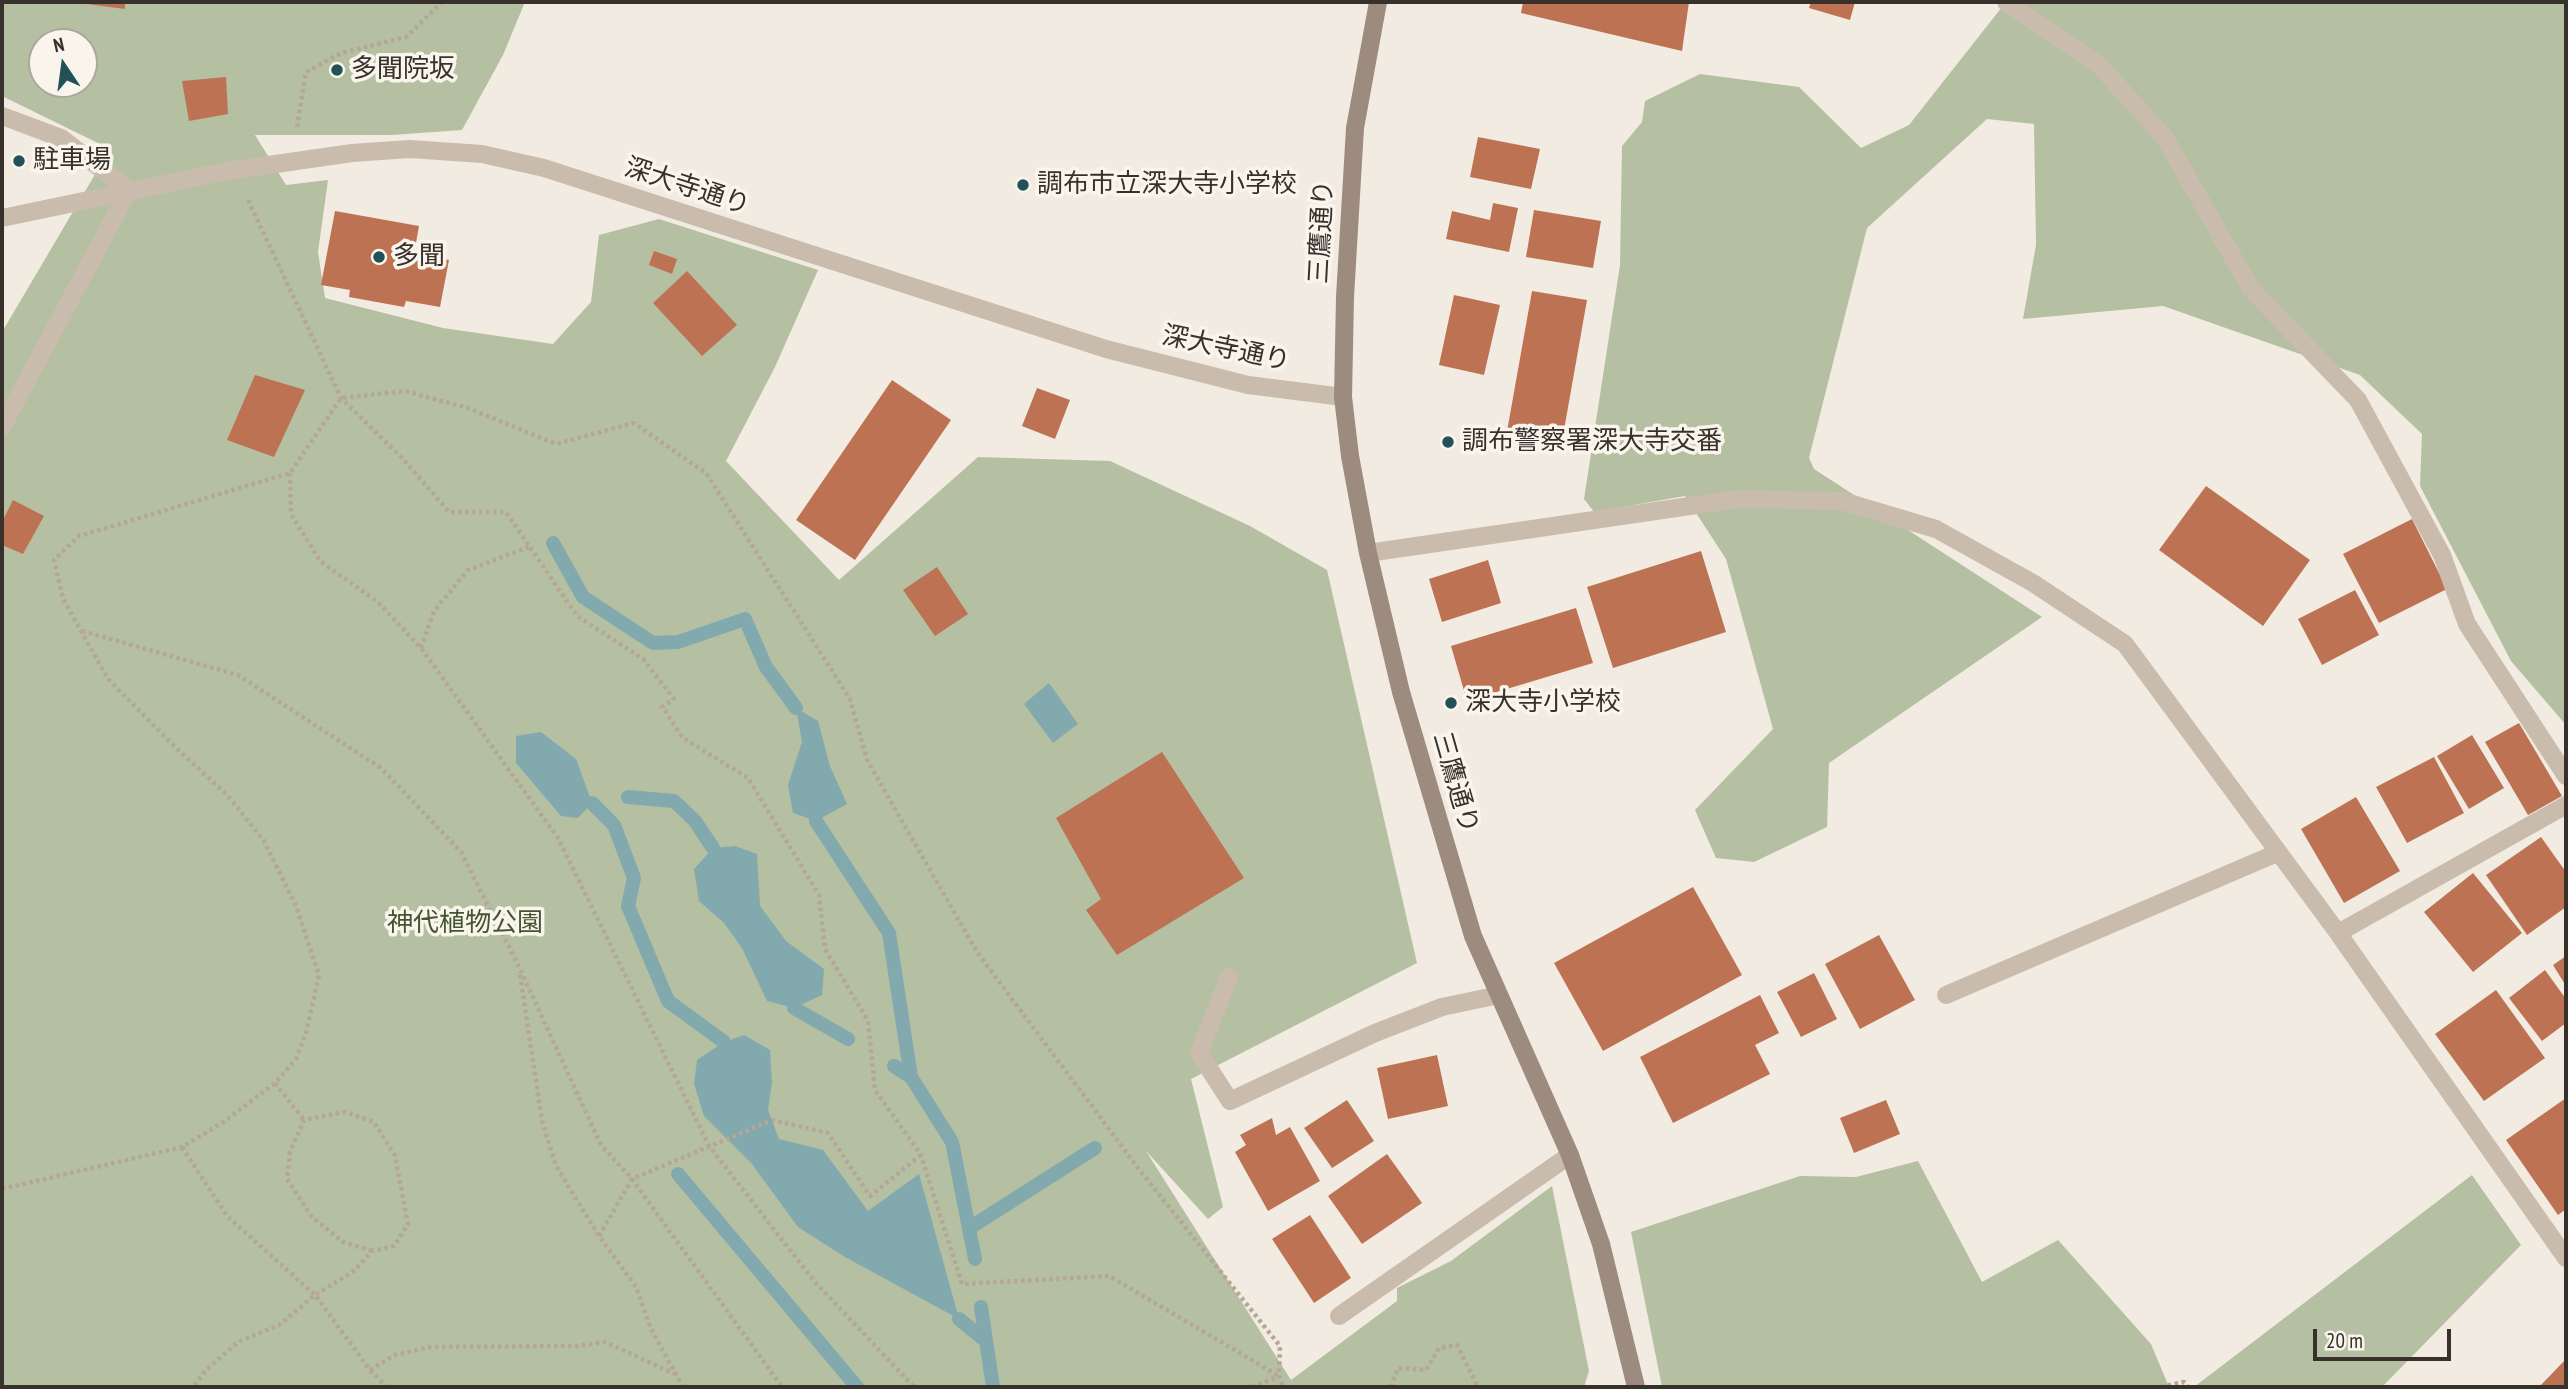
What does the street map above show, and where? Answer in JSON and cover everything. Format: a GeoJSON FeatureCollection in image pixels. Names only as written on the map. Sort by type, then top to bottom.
{"type":"FeatureCollection","features":[{"type":"Feature","properties":{"kind":"main road","name":"三鷹通り"},"geometry":{"type":"LineString","coordinates":[[1378,2],[1364,69],[1350,181],[1343,397],[1350,456],[1368,553],[1401,692],[1473,936],[1570,1154],[1601,1244],[1636,1387]]}},
{"type":"Feature","properties":{"kind":"street"},"geometry":{"type":"LineString","coordinates":[[2007,2],[2100,66],[2165,138],[2251,289],[2358,400],[2442,555],[2467,624],[2566,776]]}},
{"type":"Feature","properties":{"kind":"street"},"geometry":{"type":"LineString","coordinates":[[2,116],[61,138],[129,190],[2,427]]}},
{"type":"Feature","properties":{"kind":"street","name":"深大寺通り"},"geometry":{"type":"LineString","coordinates":[[2,218],[227,171],[352,153],[411,149],[482,154],[544,168],[1106,349],[1248,385],[1343,397]]}},
{"type":"Feature","properties":{"kind":"street"},"geometry":{"type":"LineString","coordinates":[[1368,553],[1738,499],[1842,501],[1936,529],[2033,583],[2125,644],[2338,933],[2566,1258]]}},
{"type":"Feature","properties":{"kind":"street"},"geometry":{"type":"LineString","coordinates":[[2338,933],[2566,805]]}},
{"type":"Feature","properties":{"kind":"street"},"geometry":{"type":"LineString","coordinates":[[1946,995],[2277,853]]}},
{"type":"Feature","properties":{"kind":"street"},"geometry":{"type":"LineString","coordinates":[[1230,977],[1199,1054],[1230,1101],[1375,1033],[1442,1007],[1499,995]]}},
{"type":"Feature","properties":{"kind":"street"},"geometry":{"type":"LineString","coordinates":[[1339,1316],[1570,1154]]}},
{"type":"Feature","properties":{"kind":"path"},"geometry":{"type":"LineString","coordinates":[[291,162],[306,72],[341,52],[406,37],[442,2]]}},
{"type":"Feature","properties":{"kind":"path"},"geometry":{"type":"LineString","coordinates":[[227,171],[251,204],[341,398],[404,460],[449,512],[506,512],[577,616],[643,659],[674,699],[662,707],[684,738],[748,778],[820,895],[825,949],[868,1021],[875,1090],[921,1155],[962,1284],[1109,1276],[1279,1376]]}},
{"type":"Feature","properties":{"kind":"path"},"geometry":{"type":"LineString","coordinates":[[914,1387],[815,1282],[709,1146],[558,838],[421,648],[378,602],[320,561],[291,514],[290,473],[341,398],[405,391],[468,408],[556,444],[634,423],[706,474],[850,699],[867,760],[977,952],[1138,1168],[1280,1346],[1279,1376],[1283,1387]]}},
{"type":"Feature","properties":{"kind":"path"},"geometry":{"type":"LineString","coordinates":[[2,1189],[182,1147],[222,1123],[275,1083],[296,1059],[306,1033],[319,975],[296,906],[264,841],[229,796],[172,744],[108,679],[63,599],[54,560],[79,536],[290,473]]}},
{"type":"Feature","properties":{"kind":"path"},"geometry":{"type":"LineString","coordinates":[[421,648],[433,611],[468,570],[529,547]]}},
{"type":"Feature","properties":{"kind":"path"},"geometry":{"type":"LineString","coordinates":[[81,630],[238,675],[381,768],[461,852],[519,967],[601,1145],[632,1179],[782,1387]]}},
{"type":"Feature","properties":{"kind":"path"},"geometry":{"type":"LineString","coordinates":[[519,967],[542,1121],[556,1166],[599,1236],[636,1287],[651,1329],[682,1387]]}},
{"type":"Feature","properties":{"kind":"path"},"geometry":{"type":"LineString","coordinates":[[275,1083],[304,1121]]}},
{"type":"Feature","properties":{"kind":"path"},"geometry":{"type":"LineString","coordinates":[[345,1112],[374,1122],[394,1156],[408,1224],[394,1246],[372,1251],[343,1242],[312,1217],[287,1179],[290,1152],[304,1121],[345,1112]]}},
{"type":"Feature","properties":{"kind":"path"},"geometry":{"type":"LineString","coordinates":[[599,1236],[632,1179],[772,1120],[828,1133],[870,1196],[921,1155]]}},
{"type":"Feature","properties":{"kind":"path"},"geometry":{"type":"LineString","coordinates":[[182,1147],[227,1216],[315,1295],[370,1370],[387,1387]]}},
{"type":"Feature","properties":{"kind":"path"},"geometry":{"type":"LineString","coordinates":[[193,1387],[206,1370],[238,1342],[279,1325],[315,1295],[354,1271],[372,1251]]}},
{"type":"Feature","properties":{"kind":"path"},"geometry":{"type":"LineString","coordinates":[[370,1370],[396,1355],[430,1347],[578,1346],[606,1342],[676,1375]]}},
{"type":"Feature","properties":{"kind":"path"},"geometry":{"type":"LineString","coordinates":[[1391,1387],[1398,1368],[1426,1370],[1439,1348],[1457,1345],[1478,1387]]}},
{"type":"Feature","properties":{"kind":"path"},"geometry":{"type":"LineString","coordinates":[[1252,1387],[1279,1376]]}},
{"type":"Feature","properties":{"kind":"path"},"geometry":{"type":"LineString","coordinates":[[2161,1387],[2184,1382],[2188,1387]]}},
{"type":"Feature","properties":{"kind":"green space","name":"神代植物公園"},"geometry":{"type":"Polygon","coordinates":[[[2,2],[525,2],[503,55],[462,130],[392,135],[255,135],[286,185],[328,180],[318,252],[325,298],[443,328],[553,344],[591,302],[599,235],[659,219],[818,270],[775,367],[726,461],[839,580],[978,457],[1110,461],[1250,526],[1327,570],[1417,963],[1191,1079],[1223,1207],[1208,1219],[1146,1151],[1291,1380],[1397,1301],[1397,1288],[1451,1261],[1552,1186],[1589,1371],[1584,1387],[2,1387],[2,332],[110,149],[2,96],[2,2]]]}},
{"type":"Feature","properties":{"kind":"green space"},"geometry":{"type":"Polygon","coordinates":[[[2006,2],[2566,2],[2566,725],[2511,661],[2420,486],[2422,434],[2360,375],[2163,306],[2023,319],[2036,245],[2034,124],[1987,119],[1867,228],[1809,458],[1814,469],[2042,617],[1829,763],[1827,827],[1754,862],[1716,858],[1695,810],[1773,729],[1726,559],[1685,496],[1594,512],[1584,499],[1620,265],[1622,146],[1642,122],[1645,101],[1700,74],[1799,87],[1861,148],[1909,125],[2006,2]]]}},
{"type":"Feature","properties":{"kind":"green space"},"geometry":{"type":"Polygon","coordinates":[[[1918,1161],[1982,1282],[2058,1240],[2151,1344],[2169,1387],[1662,1387],[1631,1232],[1800,1176],[1856,1177],[1918,1161]]]}},
{"type":"Feature","properties":{"kind":"green space"},"geometry":{"type":"Polygon","coordinates":[[[2472,1175],[2521,1245],[2382,1387],[2194,1387],[2472,1175]]]}},
{"type":"Feature","properties":{"kind":"water"},"geometry":{"type":"Polygon","coordinates":[[[1049,683],[1078,724],[1053,743],[1024,704],[1049,683]]]}},
{"type":"Feature","properties":{"kind":"water"},"geometry":{"type":"Polygon","coordinates":[[[796,708],[818,721],[830,766],[847,804],[816,821],[793,813],[788,785],[802,742],[796,708]]]}},
{"type":"Feature","properties":{"kind":"water"},"geometry":{"type":"Polygon","coordinates":[[[541,732],[576,759],[592,803],[578,818],[561,816],[516,763],[516,736],[541,732]]]}},
{"type":"Feature","properties":{"kind":"water"},"geometry":{"type":"Polygon","coordinates":[[[735,846],[757,854],[760,906],[786,941],[824,969],[822,995],[794,1008],[767,1001],[742,948],[724,923],[699,901],[694,869],[713,848],[735,846]]]}},
{"type":"Feature","properties":{"kind":"water"},"geometry":{"type":"Polygon","coordinates":[[[744,1035],[770,1050],[772,1082],[768,1110],[779,1139],[823,1150],[868,1211],[919,1174],[959,1319],[845,1257],[798,1227],[752,1164],[704,1116],[694,1084],[697,1060],[724,1042],[744,1035]]]}},
{"type":"Feature","properties":{"kind":"building"},"geometry":{"type":"Polygon","coordinates":[[[71,2],[125,2],[125,9],[71,2]]]}},
{"type":"Feature","properties":{"kind":"building"},"geometry":{"type":"Polygon","coordinates":[[[1523,2],[1689,2],[1682,51],[1521,13],[1523,2]]]}},
{"type":"Feature","properties":{"kind":"building"},"geometry":{"type":"Polygon","coordinates":[[[1811,2],[1855,2],[1850,20],[1809,8],[1811,2]]]}},
{"type":"Feature","properties":{"kind":"building"},"geometry":{"type":"Polygon","coordinates":[[[226,77],[228,114],[189,121],[182,81],[226,77]]]}},
{"type":"Feature","properties":{"kind":"building"},"geometry":{"type":"Polygon","coordinates":[[[1478,137],[1540,149],[1531,189],[1470,177],[1478,137]]]}},
{"type":"Feature","properties":{"kind":"building"},"geometry":{"type":"Polygon","coordinates":[[[1493,203],[1518,208],[1509,252],[1446,239],[1452,211],[1490,220],[1493,203]]]}},
{"type":"Feature","properties":{"kind":"building"},"geometry":{"type":"Polygon","coordinates":[[[1534,210],[1601,221],[1593,268],[1526,257],[1534,210]]]}},
{"type":"Feature","properties":{"kind":"building","name":"多聞"},"geometry":{"type":"Polygon","coordinates":[[[335,211],[419,226],[414,254],[449,260],[440,307],[406,301],[404,307],[349,297],[350,290],[321,285],[335,211]]]}},
{"type":"Feature","properties":{"kind":"building"},"geometry":{"type":"Polygon","coordinates":[[[654,251],[677,259],[672,274],[649,265],[654,251]]]}},
{"type":"Feature","properties":{"kind":"building"},"geometry":{"type":"Polygon","coordinates":[[[687,271],[737,325],[702,356],[653,303],[687,271]]]}},
{"type":"Feature","properties":{"kind":"building"},"geometry":{"type":"Polygon","coordinates":[[[1532,291],[1587,300],[1561,447],[1506,437],[1532,291]]]}},
{"type":"Feature","properties":{"kind":"building"},"geometry":{"type":"Polygon","coordinates":[[[1454,295],[1500,305],[1484,375],[1439,365],[1454,295]]]}},
{"type":"Feature","properties":{"kind":"building"},"geometry":{"type":"Polygon","coordinates":[[[255,375],[305,390],[274,457],[227,440],[255,375]]]}},
{"type":"Feature","properties":{"kind":"building"},"geometry":{"type":"Polygon","coordinates":[[[892,380],[951,420],[855,560],[796,520],[892,380]]]}},
{"type":"Feature","properties":{"kind":"building"},"geometry":{"type":"Polygon","coordinates":[[[1037,388],[1070,400],[1055,439],[1022,426],[1037,388]]]}},
{"type":"Feature","properties":{"kind":"building"},"geometry":{"type":"Polygon","coordinates":[[[2206,486],[2310,560],[2263,626],[2159,550],[2206,486]]]}},
{"type":"Feature","properties":{"kind":"building"},"geometry":{"type":"Polygon","coordinates":[[[13,500],[44,516],[23,554],[2,545],[2,522],[13,500]]]}},
{"type":"Feature","properties":{"kind":"building"},"geometry":{"type":"Polygon","coordinates":[[[2412,519],[2447,589],[2379,623],[2343,554],[2412,519]]]}},
{"type":"Feature","properties":{"kind":"building"},"geometry":{"type":"Polygon","coordinates":[[[1701,551],[1726,632],[1613,668],[1587,587],[1701,551]]]}},
{"type":"Feature","properties":{"kind":"building"},"geometry":{"type":"Polygon","coordinates":[[[1488,560],[1501,603],[1442,622],[1429,579],[1488,560]]]}},
{"type":"Feature","properties":{"kind":"building"},"geometry":{"type":"Polygon","coordinates":[[[937,567],[968,614],[935,636],[903,590],[937,567]]]}},
{"type":"Feature","properties":{"kind":"building"},"geometry":{"type":"Polygon","coordinates":[[[2355,590],[2379,635],[2322,665],[2298,619],[2355,590]]]}},
{"type":"Feature","properties":{"kind":"building"},"geometry":{"type":"Polygon","coordinates":[[[1576,608],[1593,663],[1467,701],[1451,646],[1576,608]]]}},
{"type":"Feature","properties":{"kind":"building"},"geometry":{"type":"Polygon","coordinates":[[[2519,723],[2562,796],[2528,815],[2485,742],[2519,723]]]}},
{"type":"Feature","properties":{"kind":"building"},"geometry":{"type":"Polygon","coordinates":[[[2472,735],[2504,788],[2469,809],[2437,756],[2472,735]]]}},
{"type":"Feature","properties":{"kind":"building"},"geometry":{"type":"Polygon","coordinates":[[[1162,752],[1244,878],[1117,955],[1086,910],[1101,899],[1056,818],[1162,752]]]}},
{"type":"Feature","properties":{"kind":"building"},"geometry":{"type":"Polygon","coordinates":[[[2434,757],[2464,813],[2407,843],[2376,787],[2434,757]]]}},
{"type":"Feature","properties":{"kind":"building"},"geometry":{"type":"Polygon","coordinates":[[[2356,797],[2400,871],[2344,903],[2301,829],[2356,797]]]}},
{"type":"Feature","properties":{"kind":"building"},"geometry":{"type":"Polygon","coordinates":[[[2541,837],[2566,872],[2566,907],[2527,935],[2486,875],[2541,837]]]}},
{"type":"Feature","properties":{"kind":"building"},"geometry":{"type":"Polygon","coordinates":[[[2473,873],[2522,933],[2473,972],[2424,912],[2473,873]]]}},
{"type":"Feature","properties":{"kind":"building"},"geometry":{"type":"Polygon","coordinates":[[[1693,887],[1742,975],[1603,1051],[1554,963],[1693,887]]]}},
{"type":"Feature","properties":{"kind":"building"},"geometry":{"type":"Polygon","coordinates":[[[1879,935],[1915,1000],[1860,1029],[1825,964],[1879,935]]]}},
{"type":"Feature","properties":{"kind":"building"},"geometry":{"type":"Polygon","coordinates":[[[2566,956],[2566,986],[2553,965],[2566,956]]]}},
{"type":"Feature","properties":{"kind":"building"},"geometry":{"type":"Polygon","coordinates":[[[2545,970],[2566,999],[2566,1023],[2542,1041],[2509,998],[2545,970]]]}},
{"type":"Feature","properties":{"kind":"building"},"geometry":{"type":"Polygon","coordinates":[[[1814,973],[1837,1019],[1801,1037],[1777,992],[1814,973]]]}},
{"type":"Feature","properties":{"kind":"building"},"geometry":{"type":"Polygon","coordinates":[[[2496,990],[2545,1058],[2484,1101],[2435,1034],[2496,990]]]}},
{"type":"Feature","properties":{"kind":"building"},"geometry":{"type":"Polygon","coordinates":[[[1760,995],[1779,1033],[1755,1045],[1770,1074],[1673,1123],[1640,1057],[1760,995]]]}},
{"type":"Feature","properties":{"kind":"building"},"geometry":{"type":"Polygon","coordinates":[[[1437,1055],[1448,1106],[1388,1119],[1377,1068],[1437,1055]]]}},
{"type":"Feature","properties":{"kind":"building"},"geometry":{"type":"Polygon","coordinates":[[[2566,1098],[2566,1209],[2558,1215],[2506,1140],[2566,1098]]]}},
{"type":"Feature","properties":{"kind":"building"},"geometry":{"type":"Polygon","coordinates":[[[1347,1100],[1374,1141],[1332,1168],[1304,1128],[1347,1100]]]}},
{"type":"Feature","properties":{"kind":"building"},"geometry":{"type":"Polygon","coordinates":[[[1886,1100],[1900,1134],[1854,1153],[1840,1118],[1886,1100]]]}},
{"type":"Feature","properties":{"kind":"building"},"geometry":{"type":"Polygon","coordinates":[[[1272,1118],[1276,1135],[1290,1127],[1320,1181],[1268,1211],[1235,1152],[1246,1145],[1240,1135],[1272,1118]]]}},
{"type":"Feature","properties":{"kind":"building"},"geometry":{"type":"Polygon","coordinates":[[[1387,1154],[1422,1203],[1362,1244],[1328,1196],[1387,1154]]]}},
{"type":"Feature","properties":{"kind":"building"},"geometry":{"type":"Polygon","coordinates":[[[1310,1215],[1351,1278],[1314,1303],[1272,1239],[1310,1215]]]}},
{"type":"Feature","properties":{"kind":"building"},"geometry":{"type":"Polygon","coordinates":[[[2566,1359],[2566,1387],[2539,1387],[2566,1359]]]}},
{"type":"Feature","properties":{"kind":"waterway"},"geometry":{"type":"LineString","coordinates":[[553,543],[583,597],[653,643],[678,642],[745,619],[766,667],[796,708]]}},
{"type":"Feature","properties":{"kind":"waterway"},"geometry":{"type":"LineString","coordinates":[[628,797],[674,801],[695,821],[713,848]]}},
{"type":"Feature","properties":{"kind":"waterway"},"geometry":{"type":"LineString","coordinates":[[592,803],[614,825],[634,878],[628,906],[668,1001],[724,1042]]}},
{"type":"Feature","properties":{"kind":"waterway"},"geometry":{"type":"LineString","coordinates":[[816,821],[889,933],[911,1077]]}},
{"type":"Feature","properties":{"kind":"waterway"},"geometry":{"type":"LineString","coordinates":[[794,1008],[848,1039]]}},
{"type":"Feature","properties":{"kind":"waterway"},"geometry":{"type":"LineString","coordinates":[[894,1066],[911,1077],[952,1142],[975,1259]]}},
{"type":"Feature","properties":{"kind":"waterway"},"geometry":{"type":"LineString","coordinates":[[971,1227],[1095,1148]]}},
{"type":"Feature","properties":{"kind":"waterway"},"geometry":{"type":"LineString","coordinates":[[678,1174],[857,1387]]}},
{"type":"Feature","properties":{"kind":"waterway"},"geometry":{"type":"LineString","coordinates":[[981,1307],[993,1387]]}},
{"type":"Feature","properties":{"kind":"waterway"},"geometry":{"type":"LineString","coordinates":[[959,1319],[986,1341]]}},
{"type":"Feature","properties":{"kind":"place","name":"多聞院坂"},"geometry":{"type":"Point","coordinates":[337,70]}},
{"type":"Feature","properties":{"kind":"place","name":"駐車場"},"geometry":{"type":"Point","coordinates":[19,161]}},
{"type":"Feature","properties":{"kind":"place","name":"調布市立深大寺小学校"},"geometry":{"type":"Point","coordinates":[1023,185]}},
{"type":"Feature","properties":{"kind":"place","name":"多聞"},"geometry":{"type":"Point","coordinates":[379,257]}},
{"type":"Feature","properties":{"kind":"place","name":"調布警察署深大寺交番"},"geometry":{"type":"Point","coordinates":[1448,442]}},
{"type":"Feature","properties":{"kind":"place","name":"深大寺小学校"},"geometry":{"type":"Point","coordinates":[1451,703]}}]}
